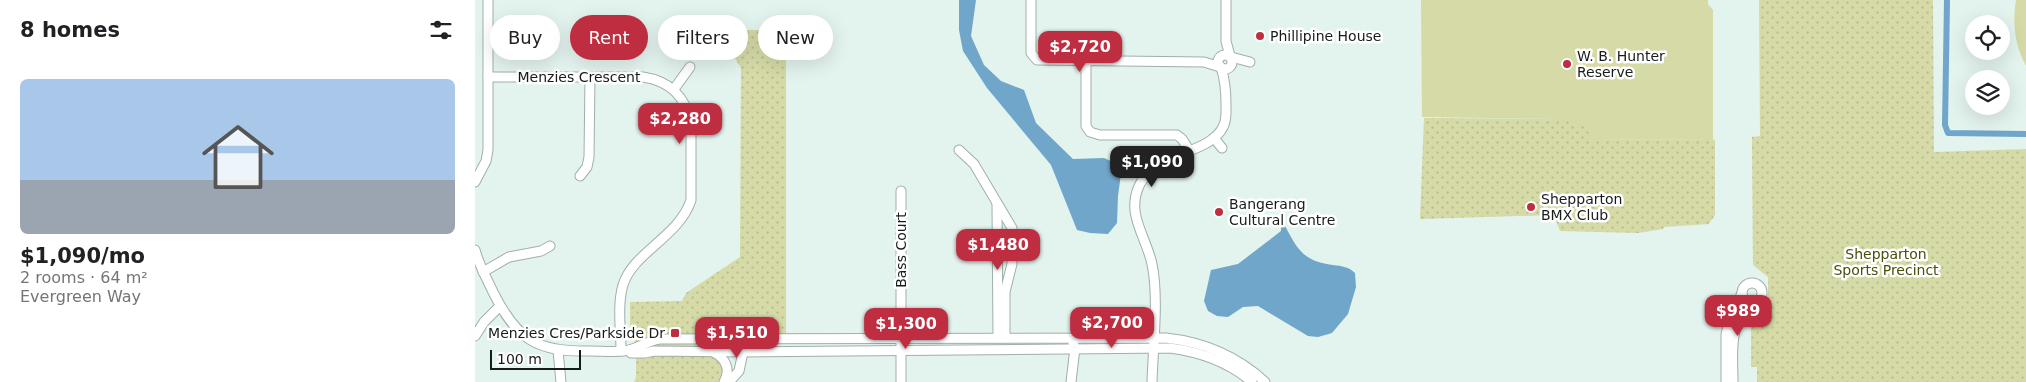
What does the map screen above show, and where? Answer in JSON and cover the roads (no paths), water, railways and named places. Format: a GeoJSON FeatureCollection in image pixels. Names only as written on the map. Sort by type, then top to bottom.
{"type":"FeatureCollection","features":[{"type":"Feature","properties":{"kind":"street"},"geometry":{"type":"LineString","coordinates":[[475,182],[486,161],[488,150],[488,0]]}},
{"type":"Feature","properties":{"kind":"street"},"geometry":{"type":"LineString","coordinates":[[1031,0],[1031,46],[1033,57],[1042,62],[1225,62]]}},
{"type":"Feature","properties":{"kind":"street"},"geometry":{"type":"LineString","coordinates":[[1152,382],[1154,278],[1148,252],[1136,223],[1136,196],[1140,184],[1154,168],[1214,138],[1223,127],[1225,121],[1226,82],[1226,0]]}},
{"type":"Feature","properties":{"kind":"street"},"geometry":{"type":"LineString","coordinates":[[1086,61],[1086,126],[1090,132],[1100,136],[1177,136],[1182,139],[1189,150]]}},
{"type":"Feature","properties":{"kind":"street"},"geometry":{"type":"LineString","coordinates":[[674,89],[689,67]]}},
{"type":"Feature","properties":{"kind":"street","name":"Menzies Crescent"},"geometry":{"type":"LineString","coordinates":[[488,77],[653,78],[674,89],[683,98],[689,111],[691,123],[691,200],[687,212],[634,266],[623,285],[621,351]]}},
{"type":"Feature","properties":{"kind":"street"},"geometry":{"type":"LineString","coordinates":[[580,176],[587,167],[589,157],[590,77]]}},
{"type":"Feature","properties":{"kind":"street"},"geometry":{"type":"LineString","coordinates":[[1214,138],[1222,148]]}},
{"type":"Feature","properties":{"kind":"street"},"geometry":{"type":"LineString","coordinates":[[959,150],[972,161],[1012,228],[1012,264],[1003,278]]}},
{"type":"Feature","properties":{"kind":"street","name":"Bass Court"},"geometry":{"type":"LineString","coordinates":[[901,190],[901,382]]}},
{"type":"Feature","properties":{"kind":"street"},"geometry":{"type":"LineString","coordinates":[[996,201],[1003,278],[1001,297],[1002,349]]}},
{"type":"Feature","properties":{"kind":"street"},"geometry":{"type":"LineString","coordinates":[[483,272],[509,257],[543,255],[550,246]]}},
{"type":"Feature","properties":{"kind":"street"},"geometry":{"type":"LineString","coordinates":[[475,250],[483,272],[502,309],[514,327],[525,337],[544,347],[563,351],[641,353],[653,351],[711,352],[741,350],[1154,348],[1184,350],[1201,354],[1228,365],[1252,382]]}},
{"type":"Feature","properties":{"kind":"street"},"geometry":{"type":"LineString","coordinates":[[1726,382],[1726,334],[1742,293],[1747,285],[1752,283],[1758,285],[1762,294],[1761,299],[1743,312],[1736,326],[1733,337],[1733,382]]}},
{"type":"Feature","properties":{"kind":"street"},"geometry":{"type":"LineString","coordinates":[[1742,293],[1746,302],[1756,303]]}},
{"type":"Feature","properties":{"kind":"street"},"geometry":{"type":"LineString","coordinates":[[475,336],[489,318],[502,309]]}},
{"type":"Feature","properties":{"kind":"street"},"geometry":{"type":"LineString","coordinates":[[621,351],[639,348],[655,340],[1154,337],[1189,341],[1219,351],[1242,363],[1265,382]]}},
{"type":"Feature","properties":{"kind":"street"},"geometry":{"type":"LineString","coordinates":[[1071,338],[1071,382]]}},
{"type":"Feature","properties":{"kind":"street"},"geometry":{"type":"LineString","coordinates":[[724,382],[734,369],[741,350],[753,339]]}},
{"type":"Feature","properties":{"kind":"street"},"geometry":{"type":"LineString","coordinates":[[680,340],[733,344],[741,350]]}},
{"type":"Feature","properties":{"kind":"street"},"geometry":{"type":"LineString","coordinates":[[729,382],[739,371],[741,350]]}},
{"type":"Feature","properties":{"kind":"street"},"geometry":{"type":"LineString","coordinates":[[561,382],[563,351]]}},
{"type":"Feature","properties":{"kind":"street"},"geometry":{"type":"LineString","coordinates":[[711,352],[719,355],[726,363],[727,375],[724,382]]}},
{"type":"Feature","properties":{"kind":"water"},"geometry":{"type":"Polygon","coordinates":[[[959,0],[976,0],[971,36],[984,65],[1001,81],[1024,90],[1036,123],[1073,159],[1104,158],[1122,166],[1117,223],[1108,234],[1077,230],[1051,165],[987,88],[963,51],[959,30],[959,0]]]}},
{"type":"Feature","properties":{"kind":"water"},"geometry":{"type":"Polygon","coordinates":[[[1281,225],[1285,226],[1298,248],[1308,257],[1315,261],[1345,267],[1355,273],[1356,287],[1348,314],[1332,333],[1318,337],[1308,336],[1258,306],[1243,307],[1228,317],[1217,316],[1208,311],[1204,301],[1211,270],[1238,264],[1281,231],[1281,225]]]}},
{"type":"Feature","properties":{"kind":"waterway"},"geometry":{"type":"LineString","coordinates":[[1947,0],[1945,125],[1948,133],[2026,134]]}},
{"type":"Feature","properties":{"kind":"place","name":"Phillipine House"},"geometry":{"type":"Point","coordinates":[1260,36]}},
{"type":"Feature","properties":{"kind":"place","name":"W. B. Hunter Reserve"},"geometry":{"type":"Point","coordinates":[1567,64]}},
{"type":"Feature","properties":{"kind":"place","name":"Shepparton BMX Club"},"geometry":{"type":"Point","coordinates":[1531,207]}},
{"type":"Feature","properties":{"kind":"place","name":"Bangerang Cultural Centre"},"geometry":{"type":"Point","coordinates":[1219,212]}},
{"type":"Feature","properties":{"kind":"place","name":"Menzies Cres/Parkside Dr"},"geometry":{"type":"Point","coordinates":[675,333]}},
{"type":"Feature","properties":{"kind":"park label","name":"Shepparton Sports Precinct"},"geometry":{"type":"Point","coordinates":[1886,262]}}]}
